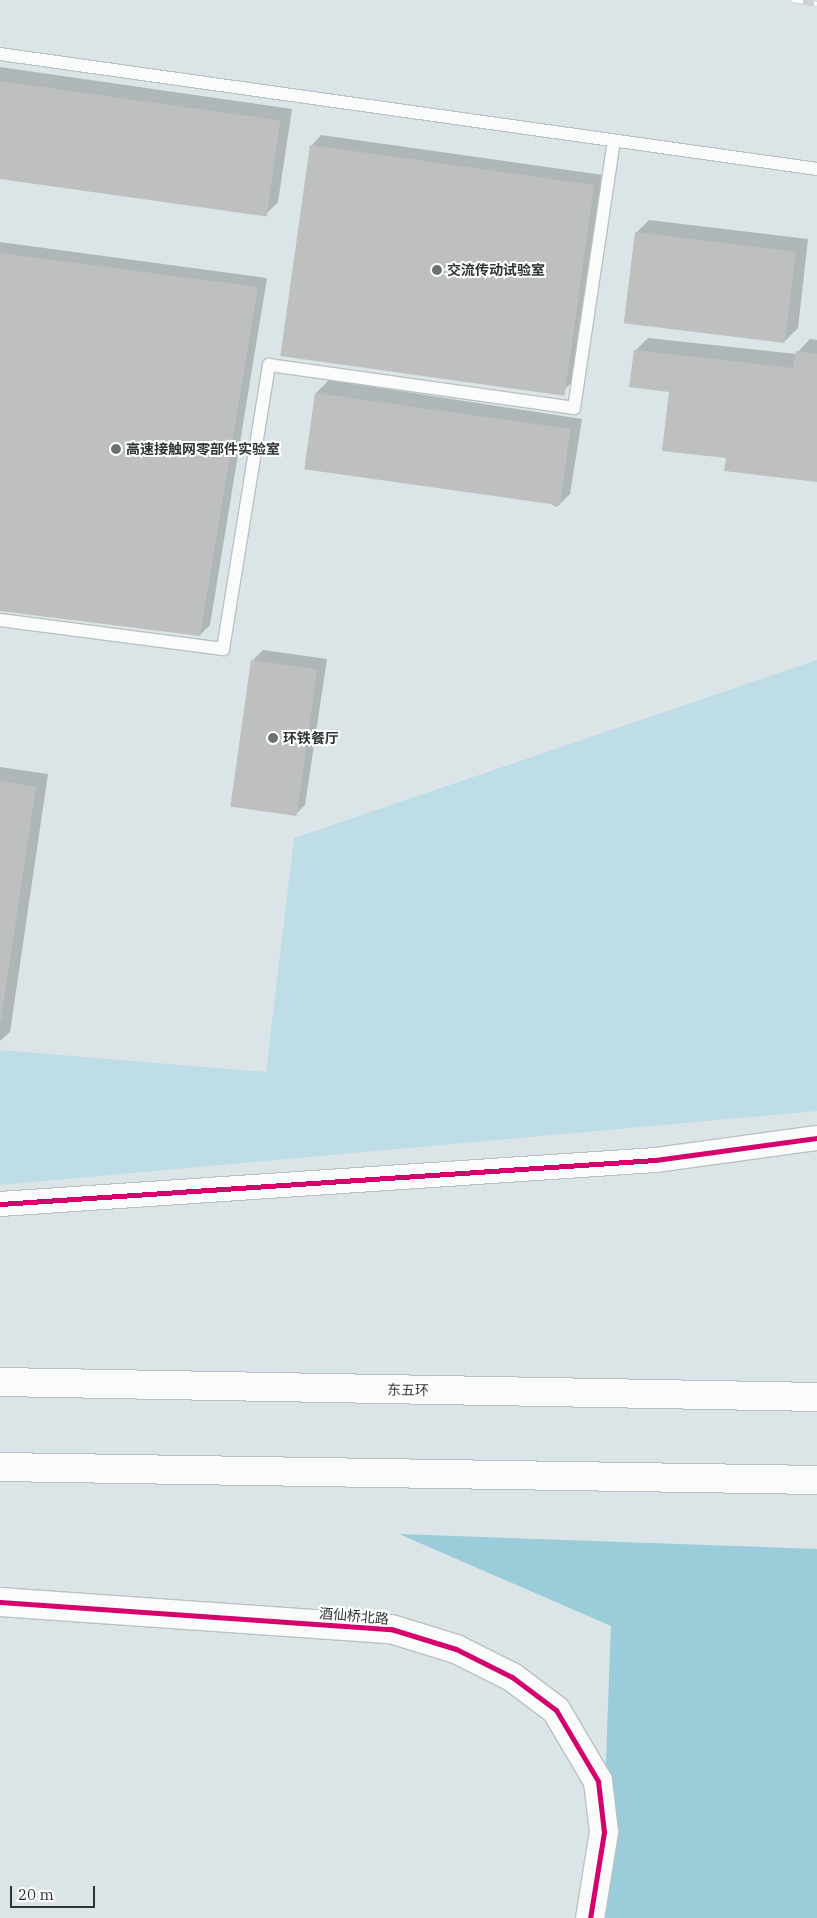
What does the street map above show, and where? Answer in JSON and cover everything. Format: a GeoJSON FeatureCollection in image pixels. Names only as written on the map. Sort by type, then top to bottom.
{"type":"FeatureCollection","features":[{"type":"Feature","properties":{"kind":"main road","name":"东五环"},"geometry":{"type":"LineString","coordinates":[[0,1382],[817,1397]]}},
{"type":"Feature","properties":{"kind":"main road"},"geometry":{"type":"LineString","coordinates":[[0,1467],[817,1480]]}},
{"type":"Feature","properties":{"kind":"main road","name":"酒仙桥北路"},"geometry":{"type":"LineString","coordinates":[[0,1602],[391,1629],[456,1649],[512,1677],[556,1710],[598,1781],[604,1832],[590,1918]]}},
{"type":"Feature","properties":{"kind":"street"},"geometry":{"type":"LineString","coordinates":[[0,1204],[656,1160],[817,1138]]}},
{"type":"Feature","properties":{"kind":"lane"},"geometry":{"type":"LineString","coordinates":[[0,54],[817,169]]}},
{"type":"Feature","properties":{"kind":"lane"},"geometry":{"type":"LineString","coordinates":[[0,620],[223,648],[269,365],[574,408],[614,141]]}},
{"type":"Feature","properties":{"kind":"shaded area"},"geometry":{"type":"Polygon","coordinates":[[[817,660],[817,1111],[0,1185],[0,1050],[266,1072],[294,838],[817,660]]]}},
{"type":"Feature","properties":{"kind":"shaded area"},"geometry":{"type":"Polygon","coordinates":[[[399,1534],[817,1549],[817,1918],[600,1918],[611,1626],[399,1534]]]}},
{"type":"Feature","properties":{"kind":"building"},"geometry":{"type":"Polygon","coordinates":[[[0,81],[280,120],[267,216],[0,179],[0,81]]]}},
{"type":"Feature","properties":{"kind":"building","name":"交流传动试验室"},"geometry":{"type":"Polygon","coordinates":[[[310,145],[594,185],[565,396],[280,356],[310,145]]]}},
{"type":"Feature","properties":{"kind":"building"},"geometry":{"type":"Polygon","coordinates":[[[635,232],[796,252],[785,343],[624,323],[635,232]]]}},
{"type":"Feature","properties":{"kind":"building","name":"高速接触网零部件实验室"},"geometry":{"type":"Polygon","coordinates":[[[0,253],[258,287],[200,636],[0,611],[0,253]]]}},
{"type":"Feature","properties":{"kind":"building"},"geometry":{"type":"Polygon","coordinates":[[[634,350],[793,368],[796,351],[817,354],[817,482],[724,471],[726,458],[662,451],[669,392],[629,387],[634,350]]]}},
{"type":"Feature","properties":{"kind":"building"},"geometry":{"type":"Polygon","coordinates":[[[315,393],[570,429],[560,505],[304,469],[315,393]]]}},
{"type":"Feature","properties":{"kind":"building","name":"环铁餐厅"},"geometry":{"type":"Polygon","coordinates":[[[251,660],[317,669],[297,816],[230,807],[251,660]]]}},
{"type":"Feature","properties":{"kind":"building"},"geometry":{"type":"Polygon","coordinates":[[[0,781],[36,787],[1,1020],[0,1020],[0,781]]]}},
{"type":"Feature","properties":{"kind":"railway"},"geometry":{"type":"LineString","coordinates":[[792,0],[817,4]]}},
{"type":"Feature","properties":{"kind":"cycle path"},"geometry":{"type":"LineString","coordinates":[[0,1204],[656,1160],[817,1138]]}},
{"type":"Feature","properties":{"kind":"cycle path"},"geometry":{"type":"LineString","coordinates":[[0,1602],[391,1629],[456,1649],[512,1677],[556,1710],[598,1781],[604,1832],[590,1918]]}},
{"type":"Feature","properties":{"kind":"place","name":"交流传动试验室"},"geometry":{"type":"Point","coordinates":[437,270]}},
{"type":"Feature","properties":{"kind":"place","name":"高速接触网零部件实验室"},"geometry":{"type":"Point","coordinates":[116,449]}},
{"type":"Feature","properties":{"kind":"place","name":"环铁餐厅"},"geometry":{"type":"Point","coordinates":[273,738]}}]}
